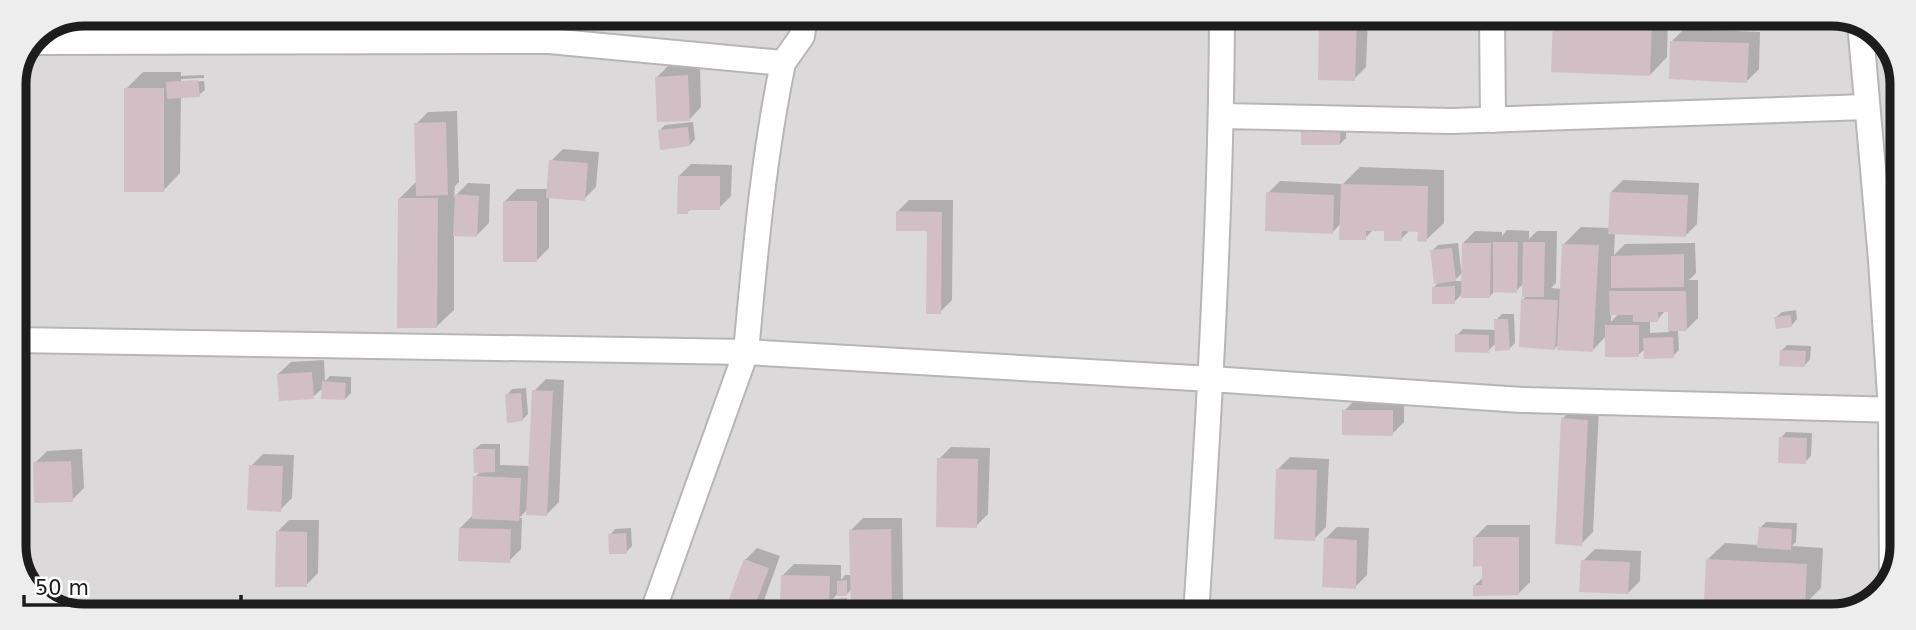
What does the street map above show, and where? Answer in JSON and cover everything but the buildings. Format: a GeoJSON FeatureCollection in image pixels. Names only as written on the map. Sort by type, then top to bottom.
{"type":"FeatureCollection","features":[{"type":"Feature","properties":{"kind":"street"},"geometry":{"type":"LineString","coordinates":[[234,26],[235,41]]}},
{"type":"Feature","properties":{"kind":"street"},"geometry":{"type":"LineString","coordinates":[[548,26],[549,41]]}},
{"type":"Feature","properties":{"kind":"street"},"geometry":{"type":"LineString","coordinates":[[656,604],[746,352],[769,131],[783,63],[802,36],[803,26]]}},
{"type":"Feature","properties":{"kind":"street"},"geometry":{"type":"LineString","coordinates":[[1197,604],[1211,379],[1222,116],[1222,26]]}},
{"type":"Feature","properties":{"kind":"street"},"geometry":{"type":"LineString","coordinates":[[1492,26],[1493,120]]}},
{"type":"Feature","properties":{"kind":"street"},"geometry":{"type":"LineString","coordinates":[[1861,34],[1890,356]]}},
{"type":"Feature","properties":{"kind":"street"},"geometry":{"type":"LineString","coordinates":[[44,42],[549,41],[783,63]]}},
{"type":"Feature","properties":{"kind":"street"},"geometry":{"type":"LineString","coordinates":[[1222,116],[1451,121],[1867,107]]}},
{"type":"Feature","properties":{"kind":"street"},"geometry":{"type":"LineString","coordinates":[[26,340],[746,352],[1522,400],[1890,410]]}},
{"type":"Feature","properties":{"kind":"shaded area"},"geometry":{"type":"Polygon","coordinates":[[[73,27],[1847,28],[1867,38],[1880,52],[1890,80],[1888,561],[1880,578],[1867,592],[1851,601],[1832,604],[69,602],[52,594],[38,581],[26,550],[26,84],[31,62],[43,43],[73,27]]]}}]}
